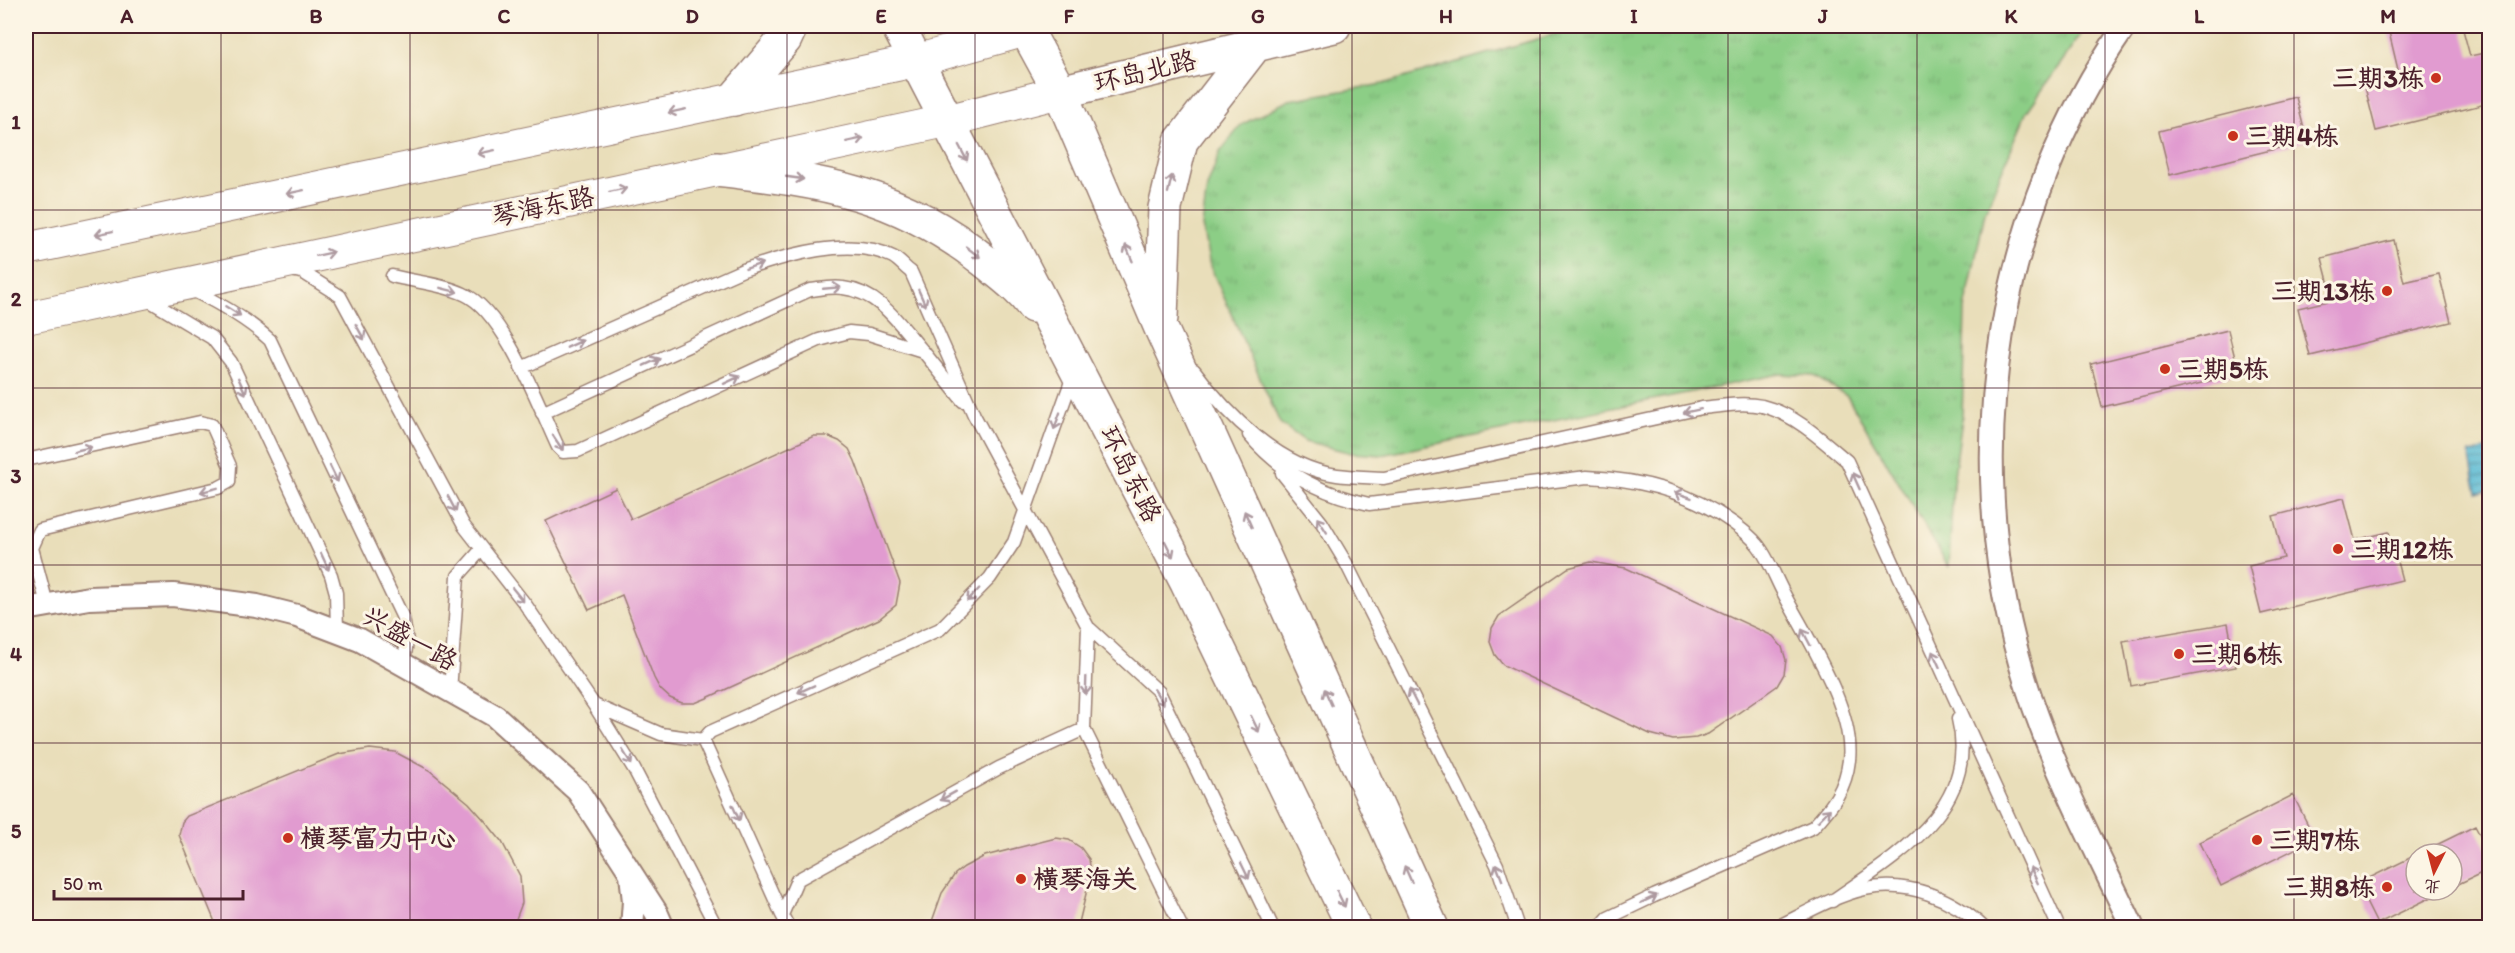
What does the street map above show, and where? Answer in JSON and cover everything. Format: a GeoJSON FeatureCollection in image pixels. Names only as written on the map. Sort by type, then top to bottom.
{"type":"FeatureCollection","features":[{"type":"Feature","properties":{"kind":"main road"},"geometry":{"type":"LineString","coordinates":[[734,99],[785,39],[791,26]]}},
{"type":"Feature","properties":{"kind":"main road","name":"环岛东路"},"geometry":{"type":"LineString","coordinates":[[898,26],[1077,366],[1354,927]]}},
{"type":"Feature","properties":{"kind":"main road","name":"环岛北路"},"geometry":{"type":"LineString","coordinates":[[1060,92],[1334,26]]}},
{"type":"Feature","properties":{"kind":"main road"},"geometry":{"type":"LineString","coordinates":[[26,249],[915,61],[1031,27],[1160,326],[1432,927]]}},
{"type":"Feature","properties":{"kind":"main road"},"geometry":{"type":"LineString","coordinates":[[1160,326],[1165,208],[1180,141],[1256,44]]}},
{"type":"Feature","properties":{"kind":"main road","name":"琴海东路"},"geometry":{"type":"LineString","coordinates":[[26,318],[946,121],[1060,92]]}},
{"type":"Feature","properties":{"kind":"main road"},"geometry":{"type":"LineString","coordinates":[[716,169],[801,178],[861,193],[901,208],[969,249],[1024,293],[1077,366]]}},
{"type":"Feature","properties":{"kind":"street"},"geometry":{"type":"LineString","coordinates":[[2125,26],[2084,92],[2060,140],[2023,240],[2000,344],[1992,451],[1998,558],[2019,663],[2055,764],[2133,927]]}},
{"type":"Feature","properties":{"kind":"street","name":"兴盛一路"},"geometry":{"type":"LineString","coordinates":[[36,606],[89,598],[173,595],[257,606],[337,630],[404,662],[450,692],[495,716],[578,791],[663,927]]}},
{"type":"Feature","properties":{"kind":"street"},"geometry":{"type":"LineString","coordinates":[[631,874],[634,901],[632,927]]}},
{"type":"Feature","properties":{"kind":"lane"},"geometry":{"type":"LineString","coordinates":[[521,368],[742,270],[774,259],[841,247],[873,250],[894,258],[911,272],[974,415],[1088,627],[1159,692],[1273,927]]}},
{"type":"Feature","properties":{"kind":"lane"},"geometry":{"type":"LineString","coordinates":[[268,266],[302,272],[340,296],[464,526],[525,604],[594,705],[634,769],[717,925]]}},
{"type":"Feature","properties":{"kind":"lane"},"geometry":{"type":"LineString","coordinates":[[392,276],[465,294],[482,307],[512,348],[558,447],[563,452],[569,452],[831,337],[849,332],[869,334],[923,351]]}},
{"type":"Feature","properties":{"kind":"lane"},"geometry":{"type":"LineString","coordinates":[[181,285],[218,302],[252,324],[270,340],[403,618],[407,641],[404,662]]}},
{"type":"Feature","properties":{"kind":"lane"},"geometry":{"type":"LineString","coordinates":[[542,413],[810,290],[843,287],[872,296],[885,307],[974,415]]}},
{"type":"Feature","properties":{"kind":"lane"},"geometry":{"type":"LineString","coordinates":[[138,294],[212,339],[231,362],[331,575],[336,593],[337,630]]}},
{"type":"Feature","properties":{"kind":"lane"},"geometry":{"type":"LineString","coordinates":[[1160,326],[1228,411],[1302,495],[1346,563],[1497,865],[1518,927]]}},
{"type":"Feature","properties":{"kind":"lane"},"geometry":{"type":"LineString","coordinates":[[703,740],[710,732],[940,629],[990,578],[1014,542],[1077,366]]}},
{"type":"Feature","properties":{"kind":"lane"},"geometry":{"type":"LineString","coordinates":[[1228,411],[1295,462],[1335,475],[1384,478],[1702,408],[1735,405],[1762,406],[1789,417],[1847,461],[2059,927]]}},
{"type":"Feature","properties":{"kind":"lane"},"geometry":{"type":"LineString","coordinates":[[26,460],[200,422],[212,425],[230,466],[229,482],[218,488],[40,530],[32,548],[36,606]]}},
{"type":"Feature","properties":{"kind":"lane"},"geometry":{"type":"LineString","coordinates":[[1262,450],[1292,474],[1319,490],[1369,504],[1576,478],[1622,479],[1659,486],[1693,498],[1733,523],[1758,544],[1830,683],[1848,727],[1850,758],[1845,785],[1832,807],[1813,826],[1653,896],[1608,918],[1599,927]]}},
{"type":"Feature","properties":{"kind":"lane"},"geometry":{"type":"LineString","coordinates":[[450,692],[458,576],[482,550]]}},
{"type":"Feature","properties":{"kind":"lane"},"geometry":{"type":"LineString","coordinates":[[1088,627],[1084,729],[1182,927]]}},
{"type":"Feature","properties":{"kind":"lane"},"geometry":{"type":"LineString","coordinates":[[1832,901],[1911,845],[1935,821],[1951,792],[1960,760],[1960,727],[1952,695]]}},
{"type":"Feature","properties":{"kind":"lane"},"geometry":{"type":"LineString","coordinates":[[594,705],[661,734],[703,740]]}},
{"type":"Feature","properties":{"kind":"lane"},"geometry":{"type":"LineString","coordinates":[[782,915],[797,880],[999,768],[1084,729]]}},
{"type":"Feature","properties":{"kind":"lane"},"geometry":{"type":"LineString","coordinates":[[703,740],[789,927]]}},
{"type":"Feature","properties":{"kind":"lane"},"geometry":{"type":"LineString","coordinates":[[1775,927],[1865,889],[1901,888],[1936,895],[1967,912],[1984,927]]}},
{"type":"Feature","properties":{"kind":"green space"},"geometry":{"type":"Polygon","coordinates":[[[1582,26],[2087,26],[2026,113],[1985,212],[1965,309],[1962,419],[1953,483],[1949,567],[1847,396],[1814,376],[1780,374],[1382,455],[1351,453],[1305,441],[1280,423],[1210,266],[1202,226],[1207,187],[1220,152],[1241,125],[1289,100],[1383,84],[1582,26]]]}},
{"type":"Feature","properties":{"kind":"water"},"geometry":{"type":"Polygon","coordinates":[[[2489,449],[2489,490],[2477,493],[2469,453],[2489,449]]]}},
{"type":"Feature","properties":{"kind":"building","name":"三期3栋"},"geometry":{"type":"Polygon","coordinates":[[[2414,26],[2462,26],[2470,56],[2490,52],[2490,103],[2376,131],[2364,83],[2399,74],[2389,32],[2414,26]]]}},
{"type":"Feature","properties":{"kind":"building","name":"三期4栋"},"geometry":{"type":"Polygon","coordinates":[[[2296,97],[2307,141],[2170,175],[2159,131],[2296,97]]]}},
{"type":"Feature","properties":{"kind":"building","name":"三期13栋"},"geometry":{"type":"Polygon","coordinates":[[[2394,240],[2404,282],[2439,274],[2451,322],[2310,356],[2298,308],[2333,300],[2322,258],[2394,240]]]}},
{"type":"Feature","properties":{"kind":"building","name":"三期5栋"},"geometry":{"type":"Polygon","coordinates":[[[2228,330],[2239,374],[2102,407],[2091,364],[2228,330]]]}},
{"type":"Feature","properties":{"kind":"building"},"geometry":{"type":"Polygon","coordinates":[[[814,436],[827,436],[839,441],[849,449],[855,461],[900,583],[896,605],[879,619],[695,703],[682,703],[670,698],[660,689],[654,678],[622,595],[589,610],[546,521],[616,488],[631,519],[814,436]]]}},
{"type":"Feature","properties":{"kind":"building","name":"三期12栋"},"geometry":{"type":"Polygon","coordinates":[[[2344,498],[2355,540],[2389,532],[2402,580],[2261,614],[2249,566],[2284,558],[2273,516],[2344,498]]]}},
{"type":"Feature","properties":{"kind":"building"},"geometry":{"type":"Polygon","coordinates":[[[1591,562],[1626,568],[1773,636],[1782,647],[1786,660],[1784,674],[1777,686],[1708,734],[1696,738],[1673,740],[1650,734],[1503,665],[1495,655],[1490,642],[1492,628],[1499,616],[1568,568],[1591,562]]]}},
{"type":"Feature","properties":{"kind":"building","name":"三期6栋"},"geometry":{"type":"Polygon","coordinates":[[[2228,623],[2236,667],[2131,686],[2123,641],[2228,623]]]}},
{"type":"Feature","properties":{"kind":"building"},"geometry":{"type":"Polygon","coordinates":[[[370,749],[395,752],[429,770],[469,803],[486,822],[502,842],[520,876],[522,903],[513,927],[217,927],[179,835],[182,822],[187,816],[339,754],[370,749]]]}},
{"type":"Feature","properties":{"kind":"building","name":"三期7栋"},"geometry":{"type":"Polygon","coordinates":[[[2293,795],[2315,839],[2221,886],[2200,842],[2293,795]]]}},
{"type":"Feature","properties":{"kind":"building","name":"三期8栋"},"geometry":{"type":"Polygon","coordinates":[[[2475,826],[2490,854],[2490,869],[2464,881],[2464,842],[2442,842],[2475,826]]]}},
{"type":"Feature","properties":{"kind":"building","name":"横琴海关"},"geometry":{"type":"Polygon","coordinates":[[[1056,838],[1069,840],[1081,848],[1089,859],[1091,873],[1078,927],[930,927],[942,893],[955,874],[964,867],[985,856],[1056,838]]]}},
{"type":"Feature","properties":{"kind":"building","name":"三期8栋"},"geometry":{"type":"Polygon","coordinates":[[[2404,861],[2404,902],[2422,902],[2377,924],[2357,884],[2404,861]]]}},
{"type":"Feature","properties":{"kind":"place","name":"三期3栋"},"geometry":{"type":"Point","coordinates":[2436,78]}},
{"type":"Feature","properties":{"kind":"place","name":"三期4栋"},"geometry":{"type":"Point","coordinates":[2233,136]}},
{"type":"Feature","properties":{"kind":"place","name":"三期13栋"},"geometry":{"type":"Point","coordinates":[2387,291]}},
{"type":"Feature","properties":{"kind":"place","name":"三期5栋"},"geometry":{"type":"Point","coordinates":[2165,369]}},
{"type":"Feature","properties":{"kind":"place","name":"三期12栋"},"geometry":{"type":"Point","coordinates":[2338,549]}},
{"type":"Feature","properties":{"kind":"place","name":"三期6栋"},"geometry":{"type":"Point","coordinates":[2179,654]}},
{"type":"Feature","properties":{"kind":"place","name":"橫琴富力中心"},"geometry":{"type":"Point","coordinates":[288,838]}},
{"type":"Feature","properties":{"kind":"place","name":"三期7栋"},"geometry":{"type":"Point","coordinates":[2257,840]}},
{"type":"Feature","properties":{"kind":"place","name":"横琴海关"},"geometry":{"type":"Point","coordinates":[1021,879]}},
{"type":"Feature","properties":{"kind":"place","name":"三期8栋"},"geometry":{"type":"Point","coordinates":[2387,887]}}]}
